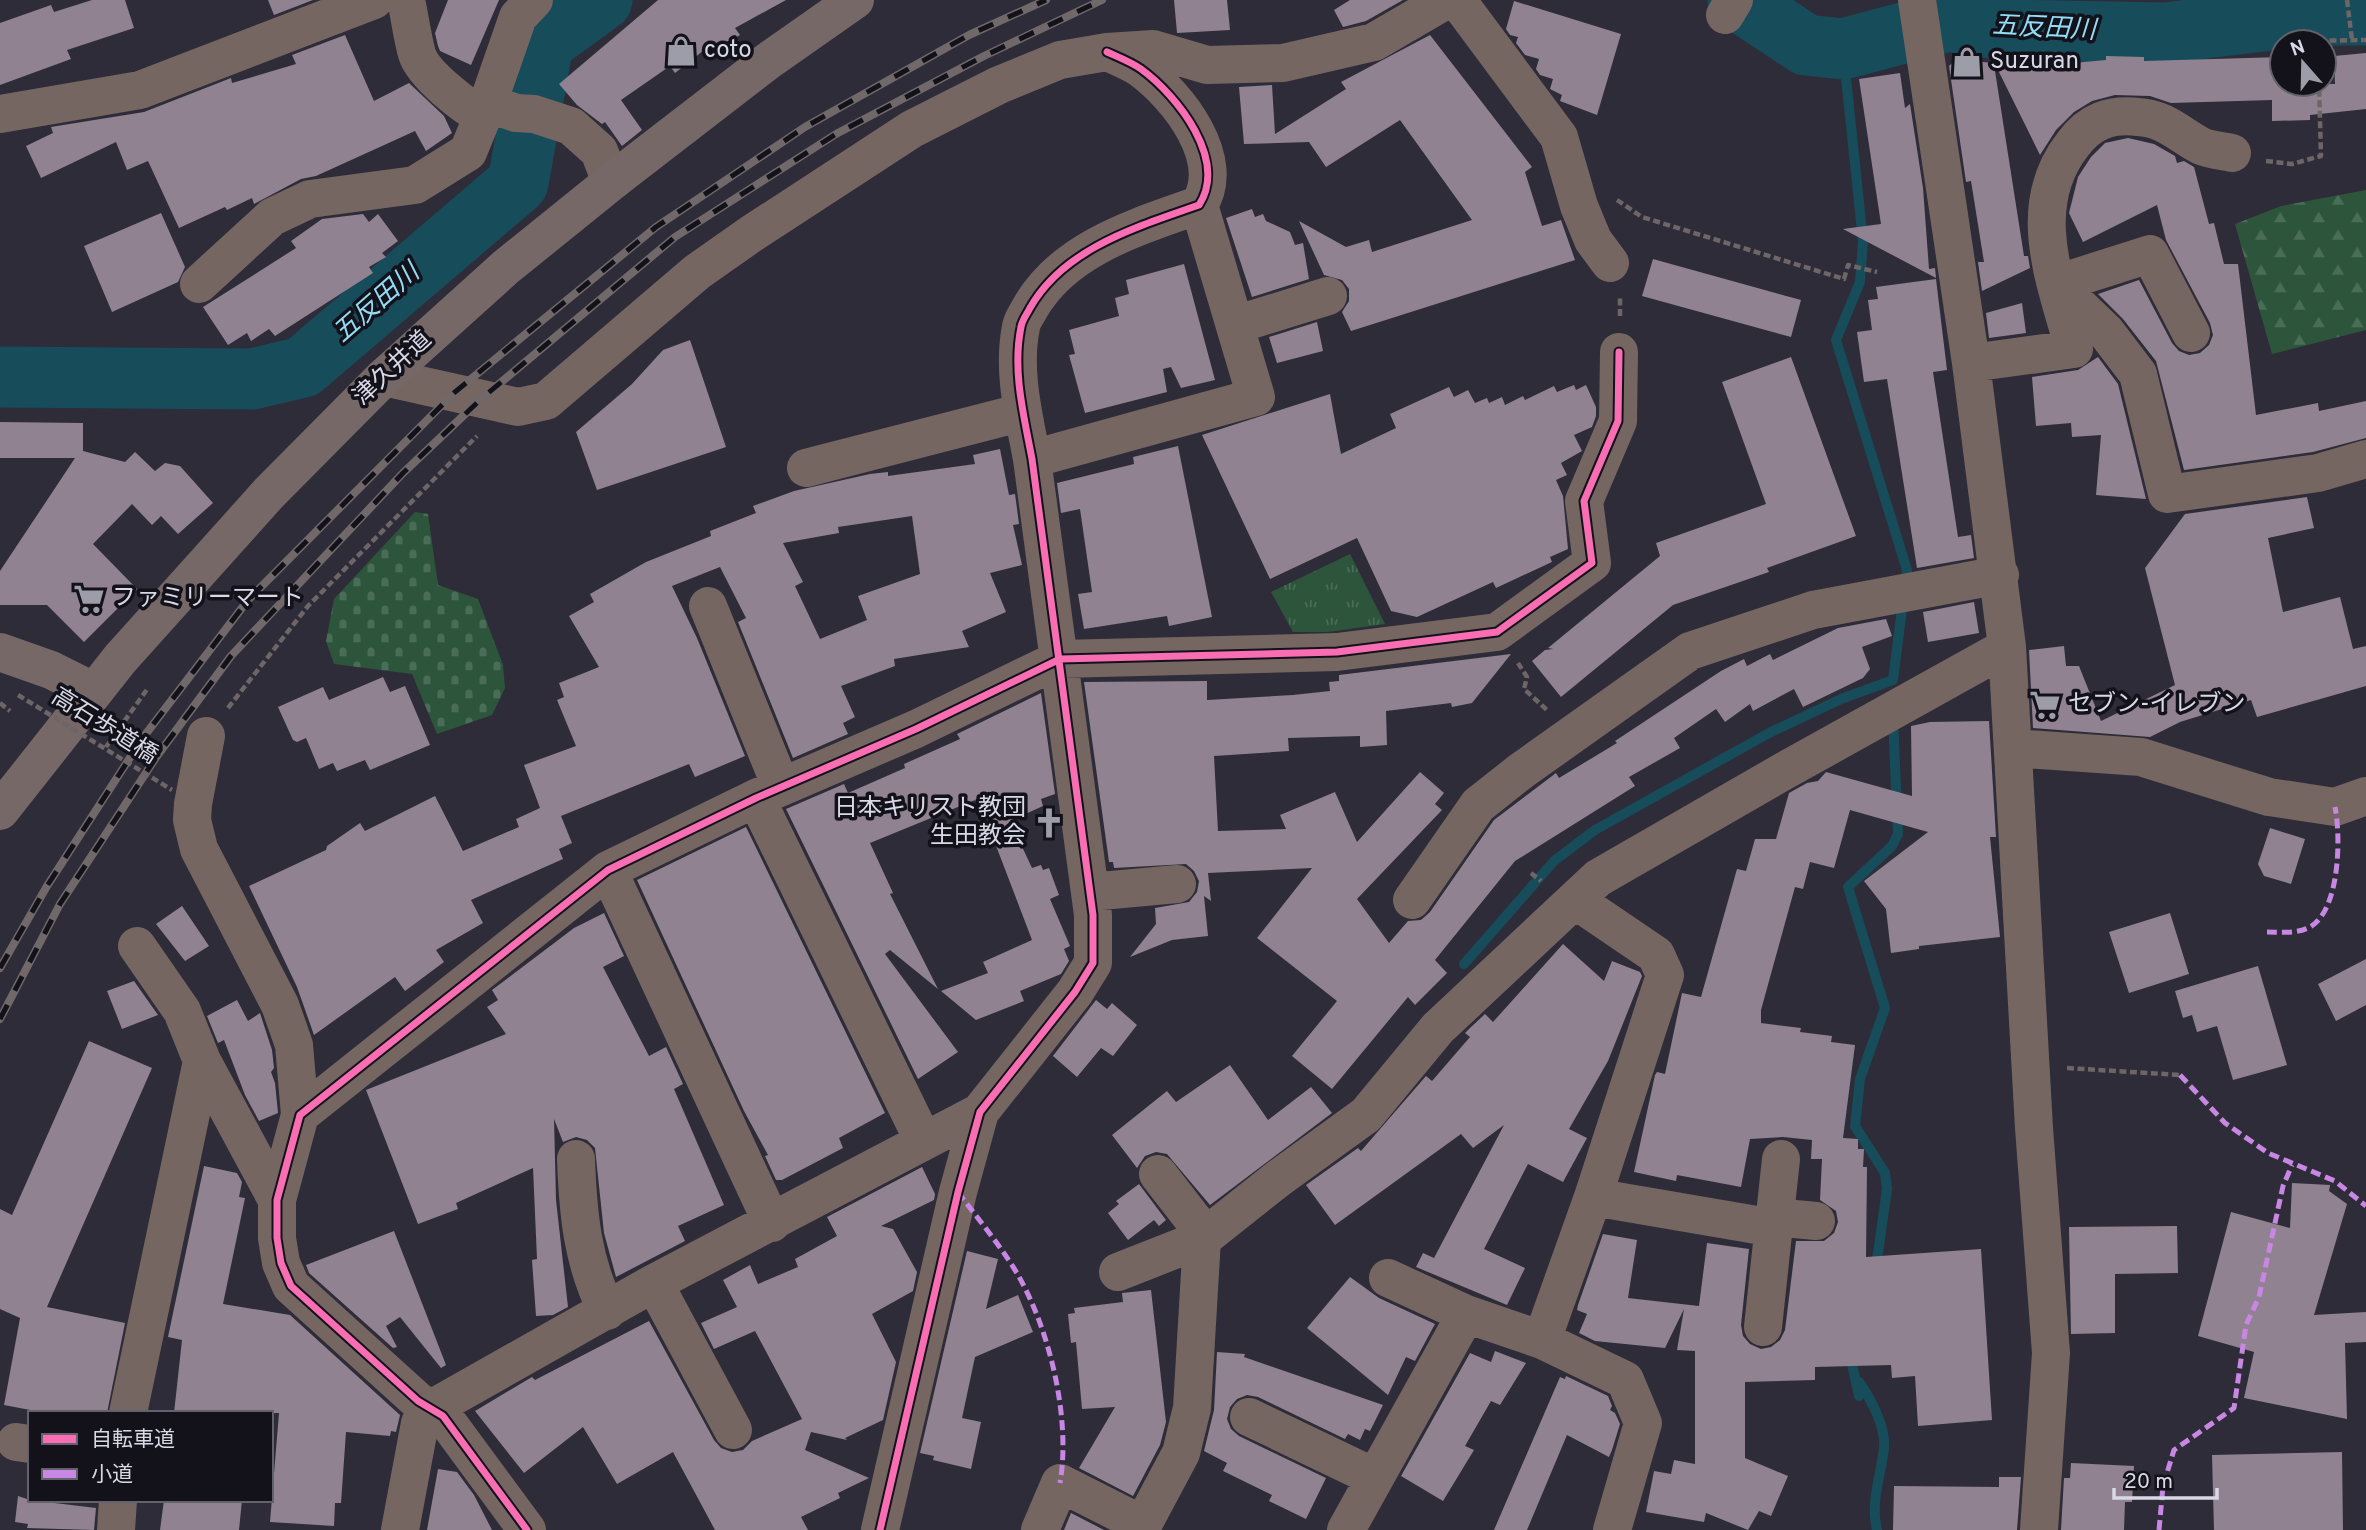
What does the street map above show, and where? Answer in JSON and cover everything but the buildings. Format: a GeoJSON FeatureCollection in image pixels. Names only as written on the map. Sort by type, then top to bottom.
{"type":"FeatureCollection","features":[{"type":"Feature","properties":{"kind":"main road","name":"津久井道"},"geometry":{"type":"LineString","coordinates":[[0,811],[93,691],[269,493],[384,377],[506,267],[615,179],[768,61],[855,0]]}},
{"type":"Feature","properties":{"kind":"main road"},"geometry":{"type":"LineString","coordinates":[[0,652],[42,666],[93,691]]}},
{"type":"Feature","properties":{"kind":"street"},"geometry":{"type":"LineString","coordinates":[[0,114],[140,90],[374,0]]}},
{"type":"Feature","properties":{"kind":"street"},"geometry":{"type":"LineString","coordinates":[[406,0],[417,56],[466,107],[571,126],[599,151],[608,174],[615,179]]}},
{"type":"Feature","properties":{"kind":"street"},"geometry":{"type":"LineString","coordinates":[[199,284],[272,217],[310,200],[415,186],[468,152],[505,112],[519,17],[534,0]]}},
{"type":"Feature","properties":{"kind":"street"},"geometry":{"type":"LineString","coordinates":[[384,377],[518,407],[546,401],[697,272],[912,129],[999,85],[1048,65],[1107,52],[1153,49],[1208,65],[1283,63],[1374,42],[1446,0]]}},
{"type":"Feature","properties":{"kind":"street"},"geometry":{"type":"LineString","coordinates":[[1457,0],[1559,137],[1579,206],[1593,240],[1610,263]]}},
{"type":"Feature","properties":{"kind":"street"},"geometry":{"type":"LineString","coordinates":[[1921,18],[2000,575],[2007,648],[2034,1128],[2051,1353],[2039,1530]]}},
{"type":"Feature","properties":{"kind":"street"},"geometry":{"type":"LineString","coordinates":[[880,1530],[958,1192],[980,1112],[1075,992],[1093,963],[1090,892],[1017,360],[1021,324],[1040,292],[1062,268],[1094,247],[1199,205],[1209,189],[1208,163],[1178,105],[1140,68],[1107,52]]}},
{"type":"Feature","properties":{"kind":"street"},"geometry":{"type":"LineString","coordinates":[[1971,363],[2074,348],[2044,231],[2048,194],[2059,162],[2082,133],[2099,119],[2140,116],[2176,128],[2202,146],[2232,153]]}},
{"type":"Feature","properties":{"kind":"street"},"geometry":{"type":"LineString","coordinates":[[1032,459],[1256,397],[1199,205]]}},
{"type":"Feature","properties":{"kind":"street"},"geometry":{"type":"LineString","coordinates":[[2056,284],[2150,254],[2191,333]]}},
{"type":"Feature","properties":{"kind":"street"},"geometry":{"type":"LineString","coordinates":[[2056,284],[2106,332],[2138,374],[2167,494],[2318,473],[2366,459]]}},
{"type":"Feature","properties":{"kind":"street"},"geometry":{"type":"LineString","coordinates":[[1235,325],[1328,296]]}},
{"type":"Feature","properties":{"kind":"street"},"geometry":{"type":"LineString","coordinates":[[300,1115],[608,870],[769,792],[916,729],[1060,659],[1337,652],[1497,632],[1592,563],[1584,501],[1618,421],[1619,352]]}},
{"type":"Feature","properties":{"kind":"street"},"geometry":{"type":"LineString","coordinates":[[806,468],[1023,412]]}},
{"type":"Feature","properties":{"kind":"street"},"geometry":{"type":"LineString","coordinates":[[1412,901],[1478,805],[1521,771],[1690,651],[1813,610],[2000,575]]}},
{"type":"Feature","properties":{"kind":"street"},"geometry":{"type":"LineString","coordinates":[[708,606],[769,792],[923,1140]]}},
{"type":"Feature","properties":{"kind":"street"},"geometry":{"type":"LineString","coordinates":[[1118,1272],[1204,1238],[1279,1178],[1366,1115],[1438,1028],[1598,878],[2007,648]]}},
{"type":"Feature","properties":{"kind":"street"},"geometry":{"type":"LineString","coordinates":[[205,736],[192,820],[200,849],[280,1005],[294,1045],[300,1115],[277,1200],[281,1263],[290,1286],[418,1401],[443,1416],[527,1530]]}},
{"type":"Feature","properties":{"kind":"street"},"geometry":{"type":"LineString","coordinates":[[2013,748],[2141,757],[2269,797],[2335,807],[2366,796]]}},
{"type":"Feature","properties":{"kind":"street"},"geometry":{"type":"LineString","coordinates":[[608,870],[772,1223]]}},
{"type":"Feature","properties":{"kind":"street"},"geometry":{"type":"LineString","coordinates":[[1090,892],[1177,884]]}},
{"type":"Feature","properties":{"kind":"street"},"geometry":{"type":"LineString","coordinates":[[1542,1340],[1593,1197],[1665,975],[1656,956],[1575,900]]}},
{"type":"Feature","properties":{"kind":"street"},"geometry":{"type":"LineString","coordinates":[[137,946],[182,1011],[202,1061],[277,1200]]}},
{"type":"Feature","properties":{"kind":"street"},"geometry":{"type":"LineString","coordinates":[[128,1411],[202,1061]]}},
{"type":"Feature","properties":{"kind":"street"},"geometry":{"type":"LineString","coordinates":[[400,1530],[420,1423],[431,1409],[654,1283],[980,1112]]}},
{"type":"Feature","properties":{"kind":"street"},"geometry":{"type":"LineString","coordinates":[[576,1159],[578,1224],[592,1282],[607,1311]]}},
{"type":"Feature","properties":{"kind":"street"},"geometry":{"type":"LineString","coordinates":[[1763,1327],[1781,1159]]}},
{"type":"Feature","properties":{"kind":"street"},"geometry":{"type":"LineString","coordinates":[[1040,1530],[1060,1483],[1142,1527],[1181,1453],[1192,1408],[1204,1238],[1158,1174]]}},
{"type":"Feature","properties":{"kind":"street"},"geometry":{"type":"LineString","coordinates":[[1593,1197],[1774,1222],[1816,1222]]}},
{"type":"Feature","properties":{"kind":"street"},"geometry":{"type":"LineString","coordinates":[[1388,1278],[1466,1314],[1542,1340],[1625,1380],[1643,1423],[1612,1530]]}},
{"type":"Feature","properties":{"kind":"street"},"geometry":{"type":"LineString","coordinates":[[654,1283],[733,1430]]}},
{"type":"Feature","properties":{"kind":"street"},"geometry":{"type":"LineString","coordinates":[[1346,1530],[1466,1314]]}},
{"type":"Feature","properties":{"kind":"street"},"geometry":{"type":"LineString","coordinates":[[1249,1417],[1374,1477]]}},
{"type":"Feature","properties":{"kind":"street"},"geometry":{"type":"LineString","coordinates":[[116,1530],[118,1502]]}},
{"type":"Feature","properties":{"kind":"path"},"geometry":{"type":"LineString","coordinates":[[2347,0],[2352,40]]}},
{"type":"Feature","properties":{"kind":"path"},"geometry":{"type":"LineString","coordinates":[[2338,40],[2366,40]]}},
{"type":"Feature","properties":{"kind":"path"},"geometry":{"type":"LineString","coordinates":[[2232,153],[2292,164],[2321,156],[2319,98]]}},
{"type":"Feature","properties":{"kind":"path"},"geometry":{"type":"LineString","coordinates":[[1613,197],[1642,217],[1844,279],[1848,265],[1877,272]]}},
{"type":"Feature","properties":{"kind":"path"},"geometry":{"type":"LineString","coordinates":[[1610,263],[1620,287],[1619,352]]}},
{"type":"Feature","properties":{"kind":"path"},"geometry":{"type":"LineString","coordinates":[[205,736],[308,606],[482,431]]}},
{"type":"Feature","properties":{"kind":"path"},"geometry":{"type":"LineString","coordinates":[[1497,632],[1527,677],[1524,690],[1547,710],[1537,719]]}},
{"type":"Feature","properties":{"kind":"path"},"geometry":{"type":"LineString","coordinates":[[106,747],[154,679]]}},
{"type":"Feature","properties":{"kind":"path"},"geometry":{"type":"LineString","coordinates":[[0,703],[10,711]]}},
{"type":"Feature","properties":{"kind":"path"},"geometry":{"type":"LineString","coordinates":[[2064,1078],[2067,1068],[2180,1074]]}},
{"type":"Feature","properties":{"kind":"green space"},"geometry":{"type":"Polygon","coordinates":[[[2366,190],[2366,330],[2272,354],[2235,224],[2281,206],[2366,190]]]}},
{"type":"Feature","properties":{"kind":"green space"},"geometry":{"type":"Polygon","coordinates":[[[415,512],[428,514],[438,585],[478,599],[503,665],[505,688],[492,715],[437,734],[412,674],[334,664],[326,641],[334,599],[415,512]]]}},
{"type":"Feature","properties":{"kind":"green space"},"geometry":{"type":"Polygon","coordinates":[[[1350,554],[1385,624],[1328,632],[1293,632],[1271,592],[1350,554]]]}},
{"type":"Feature","properties":{"kind":"waterway","name":"五反田川"},"geometry":{"type":"LineString","coordinates":[[0,377],[252,379],[303,367],[518,183],[543,43],[602,0]]}},
{"type":"Feature","properties":{"kind":"waterway","name":"五反田川"},"geometry":{"type":"LineString","coordinates":[[1738,0],[1806,45],[1843,49],[1948,21],[2006,30],[2166,33],[2309,15],[2366,15]]}},
{"type":"Feature","properties":{"kind":"waterway"},"geometry":{"type":"LineString","coordinates":[[1843,49],[1863,241],[1860,282],[1836,340],[1907,570],[1905,585]]}},
{"type":"Feature","properties":{"kind":"waterway"},"geometry":{"type":"LineString","coordinates":[[1464,964],[1554,861],[1595,830],[1769,733],[1841,699],[1893,680],[1903,601]]}},
{"type":"Feature","properties":{"kind":"waterway"},"geometry":{"type":"LineString","coordinates":[[1876,1267],[1887,1189],[1885,1173],[1855,1126],[1860,1079],[1885,1008],[1848,887],[1892,846],[1898,834],[1893,718]]}},
{"type":"Feature","properties":{"kind":"waterway"},"geometry":{"type":"LineString","coordinates":[[1855,1354],[1852,1364],[1859,1396]]}},
{"type":"Feature","properties":{"kind":"waterway"},"geometry":{"type":"LineString","coordinates":[[1859,1382],[1883,1431],[1883,1458],[1875,1499],[1877,1530]]}},
{"type":"Feature","properties":{"kind":"railway"},"geometry":{"type":"LineString","coordinates":[[0,968],[47,886],[142,739],[248,600],[455,392],[656,227],[805,127],[969,35],[1046,0]]}},
{"type":"Feature","properties":{"kind":"railway"},"geometry":{"type":"LineString","coordinates":[[0,1019],[60,904],[157,756],[231,656],[403,473],[481,399],[675,237],[836,134],[984,56],[1102,0]]}},
{"type":"Feature","properties":{"kind":"marked path"},"geometry":{"type":"LineString","coordinates":[[2267,932],[2300,931],[2320,918],[2333,889],[2336,872],[2338,836],[2335,807]]}},
{"type":"Feature","properties":{"kind":"marked path"},"geometry":{"type":"LineString","coordinates":[[2180,1075],[2225,1123],[2268,1153],[2335,1181],[2366,1206]]}},
{"type":"Feature","properties":{"kind":"marked path"},"geometry":{"type":"LineString","coordinates":[[2159,1530],[2163,1486],[2174,1450],[2234,1408],[2246,1325],[2259,1297],[2283,1186],[2292,1165]]}},
{"type":"Feature","properties":{"kind":"marked path"},"geometry":{"type":"LineString","coordinates":[[958,1192],[1018,1275],[1040,1322],[1060,1404],[1063,1431],[1060,1483]]}},
{"type":"Feature","properties":{"kind":"cycle path"},"geometry":{"type":"LineString","coordinates":[[880,1530],[958,1192],[980,1112],[1075,992],[1093,963],[1093,915],[1032,459],[1020,393],[1019,344],[1022,324],[1030,308],[1044,287],[1062,270],[1082,255],[1127,231],[1199,205],[1206,187],[1207,169],[1195,130],[1170,95],[1141,69],[1107,52]]}},
{"type":"Feature","properties":{"kind":"cycle path"},"geometry":{"type":"LineString","coordinates":[[527,1530],[443,1416],[418,1401],[291,1286],[281,1263],[277,1238],[277,1200],[300,1115],[608,870],[756,798],[916,729],[1060,659],[1337,652],[1497,632],[1592,563],[1584,501],[1618,421],[1619,352]]}},
{"type":"Feature","properties":{"kind":"place","name":"coto"},"geometry":{"type":"Point","coordinates":[681,51]}},
{"type":"Feature","properties":{"kind":"place","name":"Suzuran"},"geometry":{"type":"Point","coordinates":[1967,62]}},
{"type":"Feature","properties":{"kind":"place","name":"ファミリーマート"},"geometry":{"type":"Point","coordinates":[89,599]}},
{"type":"Feature","properties":{"kind":"place","name":"セブン-イレブン"},"geometry":{"type":"Point","coordinates":[2045,705]}},
{"type":"Feature","properties":{"kind":"place","name":"日本キリスト教団 生田教会"},"geometry":{"type":"Point","coordinates":[1049,823]}}]}
